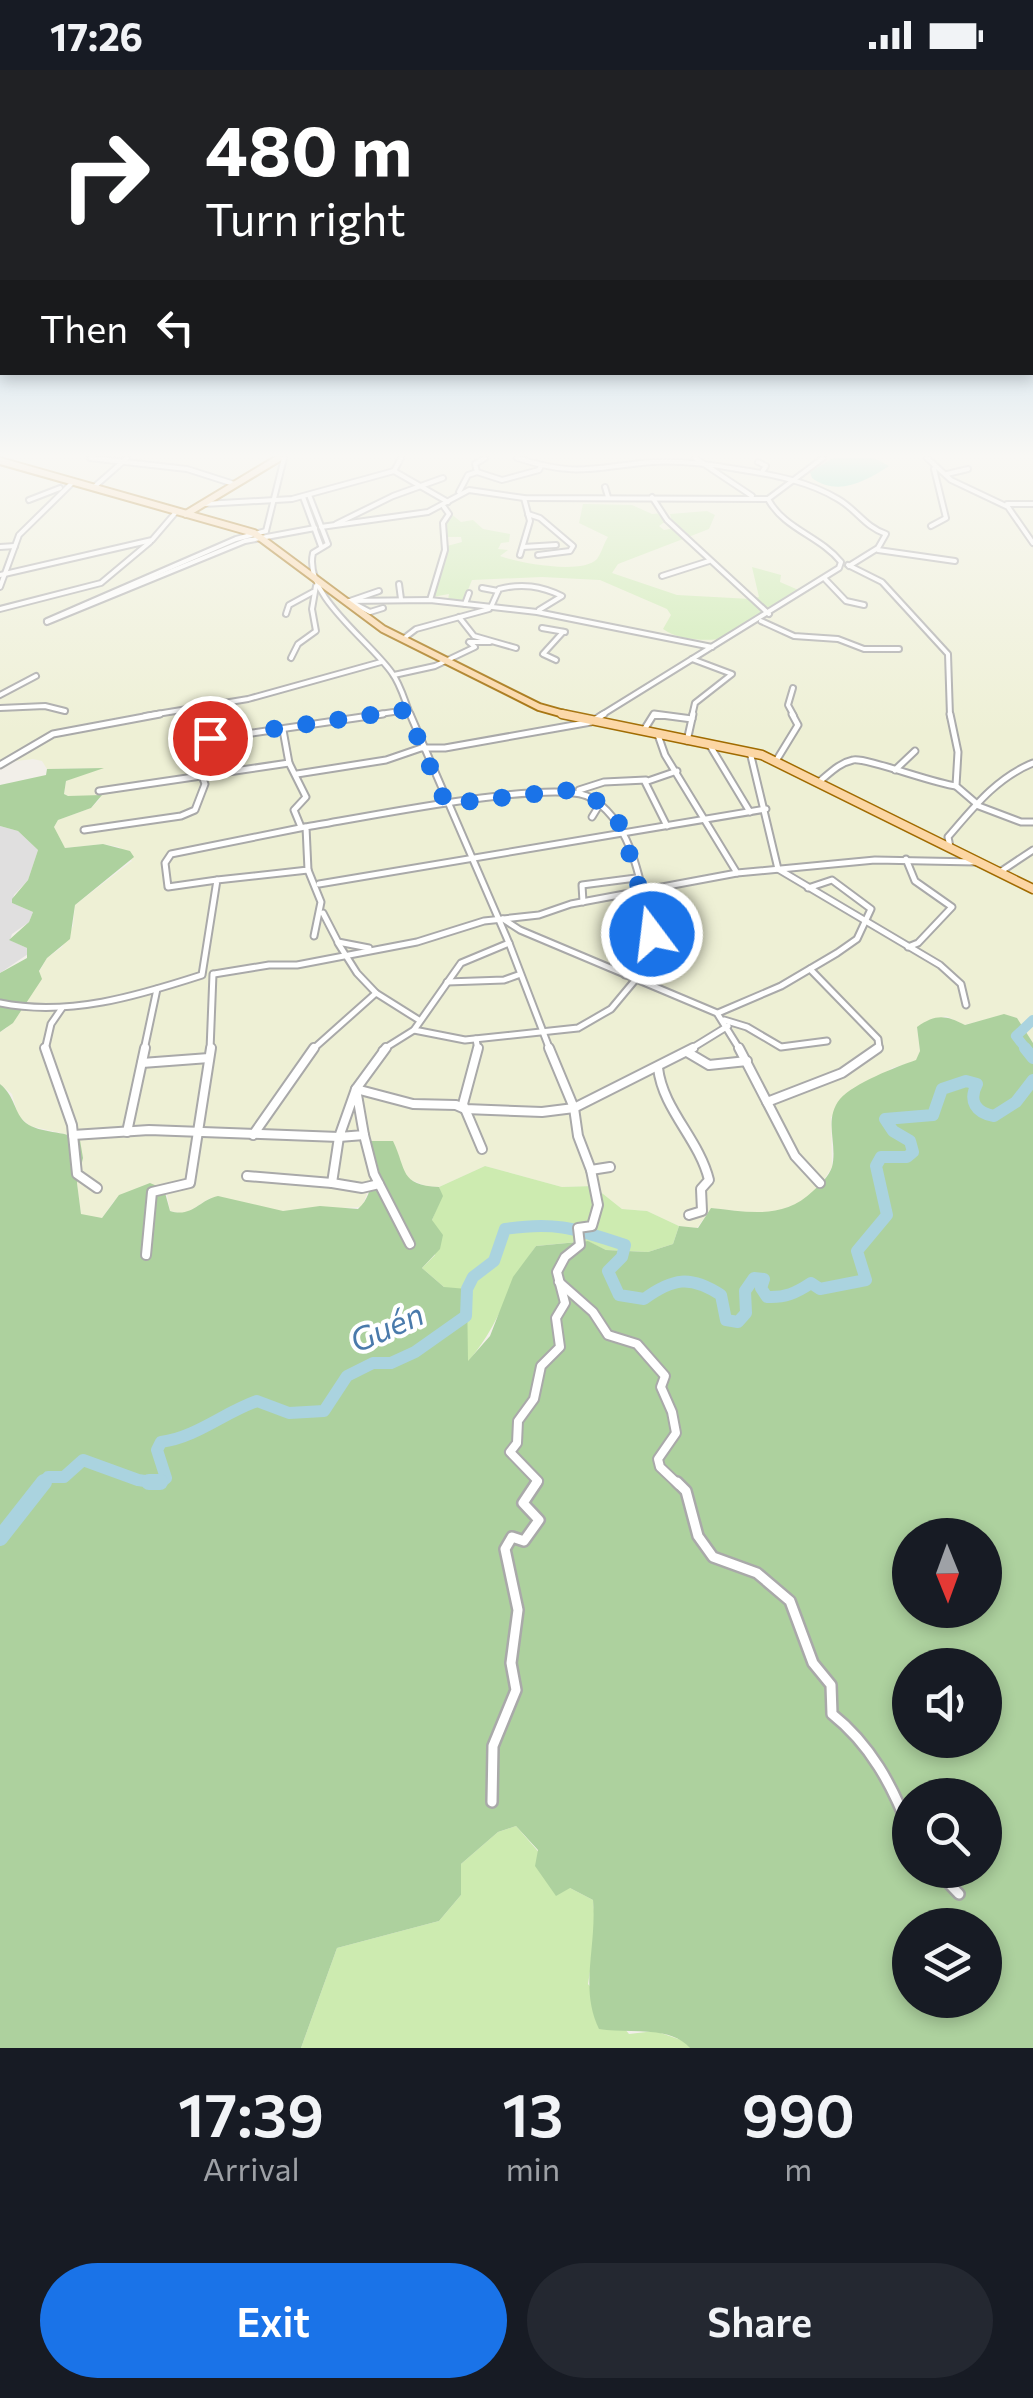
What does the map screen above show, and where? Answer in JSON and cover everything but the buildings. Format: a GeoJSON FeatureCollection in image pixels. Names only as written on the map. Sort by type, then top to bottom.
{"type":"FeatureCollection","features":[{"type":"Feature","properties":{"kind":"main road"},"geometry":{"type":"LineString","coordinates":[[281,550],[402,640],[539,707],[776,761],[1033,888]]}},
{"type":"Feature","properties":{"kind":"street"},"geometry":{"type":"LineString","coordinates":[[0,587],[14,550]]}},
{"type":"Feature","properties":{"kind":"street"},"geometry":{"type":"LineString","coordinates":[[0,575],[114,550]]}},
{"type":"Feature","properties":{"kind":"street"},"geometry":{"type":"LineString","coordinates":[[0,609],[102,583],[140,550]]}},
{"type":"Feature","properties":{"kind":"street"},"geometry":{"type":"LineString","coordinates":[[227,550],[46,621],[54,622],[229,550]]}},
{"type":"Feature","properties":{"kind":"street"},"geometry":{"type":"LineString","coordinates":[[291,658],[298,644],[316,631],[311,575],[317,550]]}},
{"type":"Feature","properties":{"kind":"street"},"geometry":{"type":"LineString","coordinates":[[430,600],[445,550]]}},
{"type":"Feature","properties":{"kind":"street"},"geometry":{"type":"LineString","coordinates":[[520,556],[521,550]]}},
{"type":"Feature","properties":{"kind":"street"},"geometry":{"type":"LineString","coordinates":[[538,555],[569,550]]}},
{"type":"Feature","properties":{"kind":"street"},"geometry":{"type":"LineString","coordinates":[[699,550],[769,614]]}},
{"type":"Feature","properties":{"kind":"street"},"geometry":{"type":"LineString","coordinates":[[831,550],[841,562],[882,582],[948,654],[950,718],[958,752],[956,786]]}},
{"type":"Feature","properties":{"kind":"street"},"geometry":{"type":"LineString","coordinates":[[849,566],[875,550]]}},
{"type":"Feature","properties":{"kind":"street"},"geometry":{"type":"LineString","coordinates":[[877,550],[955,562]]}},
{"type":"Feature","properties":{"kind":"street"},"geometry":{"type":"LineString","coordinates":[[662,576],[710,561]]}},
{"type":"Feature","properties":{"kind":"street"},"geometry":{"type":"LineString","coordinates":[[298,774],[386,760],[421,748],[445,748],[592,722],[826,579],[841,562]]}},
{"type":"Feature","properties":{"kind":"street"},"geometry":{"type":"LineString","coordinates":[[826,579],[848,602],[864,605]]}},
{"type":"Feature","properties":{"kind":"street"},"geometry":{"type":"LineString","coordinates":[[482,588],[498,592],[530,583],[562,596],[538,612]]}},
{"type":"Feature","properties":{"kind":"street"},"geometry":{"type":"LineString","coordinates":[[399,584],[401,599]]}},
{"type":"Feature","properties":{"kind":"street"},"geometry":{"type":"LineString","coordinates":[[286,614],[289,604],[314,589]]}},
{"type":"Feature","properties":{"kind":"street"},"geometry":{"type":"LineString","coordinates":[[314,589],[394,676],[421,748],[499,918],[574,1108],[598,1205],[592,1226],[578,1228],[580,1245],[560,1264],[556,1278],[565,1302],[556,1318],[560,1347],[541,1366],[534,1399],[518,1421],[517,1443],[510,1452],[538,1481],[523,1503],[539,1520],[524,1541],[512,1537],[505,1549],[518,1610],[511,1663],[516,1690],[493,1746],[492,1802]]}},
{"type":"Feature","properties":{"kind":"street"},"geometry":{"type":"LineString","coordinates":[[347,602],[356,596],[379,592]]}},
{"type":"Feature","properties":{"kind":"street"},"geometry":{"type":"LineString","coordinates":[[493,607],[498,592]]}},
{"type":"Feature","properties":{"kind":"street"},"geometry":{"type":"LineString","coordinates":[[465,604],[469,593]]}},
{"type":"Feature","properties":{"kind":"street"},"geometry":{"type":"LineString","coordinates":[[347,602],[430,600],[538,612],[712,647]]}},
{"type":"Feature","properties":{"kind":"street"},"geometry":{"type":"LineString","coordinates":[[347,602],[370,612],[383,608]]}},
{"type":"Feature","properties":{"kind":"street"},"geometry":{"type":"LineString","coordinates":[[402,640],[416,629],[493,607]]}},
{"type":"Feature","properties":{"kind":"street"},"geometry":{"type":"LineString","coordinates":[[550,614],[541,629],[565,632],[543,654],[556,660]]}},
{"type":"Feature","properties":{"kind":"street"},"geometry":{"type":"LineString","coordinates":[[459,617],[467,632],[516,648]]}},
{"type":"Feature","properties":{"kind":"street"},"geometry":{"type":"LineString","coordinates":[[760,620],[794,636],[838,639],[866,649],[899,649]]}},
{"type":"Feature","properties":{"kind":"street"},"geometry":{"type":"LineString","coordinates":[[416,629],[412,640],[424,646]]}},
{"type":"Feature","properties":{"kind":"street"},"geometry":{"type":"LineString","coordinates":[[394,676],[446,661],[475,647],[469,642],[490,642]]}},
{"type":"Feature","properties":{"kind":"street"},"geometry":{"type":"LineString","coordinates":[[688,741],[695,703],[732,674],[692,659]]}},
{"type":"Feature","properties":{"kind":"street"},"geometry":{"type":"LineString","coordinates":[[0,765],[53,734],[73,728],[248,699],[381,662]]}},
{"type":"Feature","properties":{"kind":"street"},"geometry":{"type":"LineString","coordinates":[[0,695],[36,676]]}},
{"type":"Feature","properties":{"kind":"street"},"geometry":{"type":"LineString","coordinates":[[776,761],[798,724],[788,705],[793,688]]}},
{"type":"Feature","properties":{"kind":"street"},"geometry":{"type":"LineString","coordinates":[[0,708],[45,706],[65,711]]}},
{"type":"Feature","properties":{"kind":"street"},"geometry":{"type":"LineString","coordinates":[[84,830],[192,812],[202,795],[201,774],[194,754],[198,741],[406,710]]}},
{"type":"Feature","properties":{"kind":"street"},"geometry":{"type":"LineString","coordinates":[[644,730],[654,714],[692,719]]}},
{"type":"Feature","properties":{"kind":"street"},"geometry":{"type":"LineString","coordinates":[[283,730],[289,763],[298,774],[306,799],[294,810],[304,827],[308,870],[318,884],[323,913],[344,955],[376,994],[419,1020]]}},
{"type":"Feature","properties":{"kind":"street"},"geometry":{"type":"LineString","coordinates":[[658,736],[665,755],[737,874]]}},
{"type":"Feature","properties":{"kind":"street"},"geometry":{"type":"LineString","coordinates":[[709,744],[750,812]]}},
{"type":"Feature","properties":{"kind":"street"},"geometry":{"type":"LineString","coordinates":[[895,770],[915,751]]}},
{"type":"Feature","properties":{"kind":"street"},"geometry":{"type":"LineString","coordinates":[[750,752],[778,869],[940,966],[961,984],[966,1006]]}},
{"type":"Feature","properties":{"kind":"street"},"geometry":{"type":"LineString","coordinates":[[820,782],[853,758],[869,759],[929,783],[956,786],[976,804],[1031,824]]}},
{"type":"Feature","properties":{"kind":"street"},"geometry":{"type":"LineString","coordinates":[[100,791],[289,763]]}},
{"type":"Feature","properties":{"kind":"street"},"geometry":{"type":"LineString","coordinates":[[930,837],[948,837],[1010,772],[1033,763]]}},
{"type":"Feature","properties":{"kind":"street"},"geometry":{"type":"LineString","coordinates":[[308,870],[168,887],[165,862],[171,854],[304,827],[446,804],[578,791],[604,782],[646,780],[677,771]]}},
{"type":"Feature","properties":{"kind":"street"},"geometry":{"type":"LineString","coordinates":[[646,780],[667,826]]}},
{"type":"Feature","properties":{"kind":"street"},"geometry":{"type":"LineString","coordinates":[[578,791],[615,815],[641,892],[652,937],[636,953],[625,975]]}},
{"type":"Feature","properties":{"kind":"street"},"geometry":{"type":"LineString","coordinates":[[592,817],[600,804]]}},
{"type":"Feature","properties":{"kind":"street"},"geometry":{"type":"LineString","coordinates":[[318,884],[766,809]]}},
{"type":"Feature","properties":{"kind":"street"},"geometry":{"type":"LineString","coordinates":[[948,837],[950,847]]}},
{"type":"Feature","properties":{"kind":"street"},"geometry":{"type":"LineString","coordinates":[[1000,872],[1033,850]]}},
{"type":"Feature","properties":{"kind":"street"},"geometry":{"type":"LineString","coordinates":[[906,859],[915,882],[952,907],[918,942],[907,947]]}},
{"type":"Feature","properties":{"kind":"street"},"geometry":{"type":"LineString","coordinates":[[0,1003],[62,1008],[202,975],[418,942],[499,918],[547,913],[583,902],[737,874],[906,859],[979,862]]}},
{"type":"Feature","properties":{"kind":"street"},"geometry":{"type":"LineString","coordinates":[[583,902],[582,885],[636,878]]}},
{"type":"Feature","properties":{"kind":"street"},"geometry":{"type":"LineString","coordinates":[[202,975],[217,880]]}},
{"type":"Feature","properties":{"kind":"street"},"geometry":{"type":"LineString","coordinates":[[356,1089],[414,1104],[456,1105],[466,1110],[530,1112],[574,1108],[687,1052],[722,1020],[752,1000],[857,939],[872,909],[832,880],[807,888]]}},
{"type":"Feature","properties":{"kind":"street"},"geometry":{"type":"LineString","coordinates":[[314,936],[323,913]]}},
{"type":"Feature","properties":{"kind":"street"},"geometry":{"type":"LineString","coordinates":[[499,918],[722,1020],[747,1027],[781,1047],[828,1040]]}},
{"type":"Feature","properties":{"kind":"street"},"geometry":{"type":"LineString","coordinates":[[338,942],[375,949]]}},
{"type":"Feature","properties":{"kind":"street"},"geometry":{"type":"LineString","coordinates":[[332,1182],[348,1104],[379,1052],[414,1030],[446,982],[467,959],[509,942]]}},
{"type":"Feature","properties":{"kind":"street"},"geometry":{"type":"LineString","coordinates":[[767,1102],[857,1065],[879,1047],[878,1039],[810,969]]}},
{"type":"Feature","properties":{"kind":"street"},"geometry":{"type":"LineString","coordinates":[[146,1255],[152,1192],[188,1186],[209,1058],[214,974]]}},
{"type":"Feature","properties":{"kind":"street"},"geometry":{"type":"LineString","coordinates":[[446,982],[504,980],[519,974]]}},
{"type":"Feature","properties":{"kind":"street"},"geometry":{"type":"LineString","coordinates":[[414,1030],[476,1040],[578,1028],[602,1016],[636,979]]}},
{"type":"Feature","properties":{"kind":"street"},"geometry":{"type":"LineString","coordinates":[[127,1132],[157,988]]}},
{"type":"Feature","properties":{"kind":"street"},"geometry":{"type":"LineString","coordinates":[[252,1136],[314,1048],[376,994]]}},
{"type":"Feature","properties":{"kind":"street"},"geometry":{"type":"LineString","coordinates":[[62,1008],[46,1032],[42,1052],[71,1119],[77,1174],[97,1188]]}},
{"type":"Feature","properties":{"kind":"street"},"geometry":{"type":"LineString","coordinates":[[722,1020],[794,1156],[820,1183]]}},
{"type":"Feature","properties":{"kind":"street"},"geometry":{"type":"LineString","coordinates":[[476,1040],[479,1054],[463,1100],[482,1149]]}},
{"type":"Feature","properties":{"kind":"street"},"geometry":{"type":"LineString","coordinates":[[687,1052],[709,1065],[747,1061]]}},
{"type":"Feature","properties":{"kind":"street"},"geometry":{"type":"LineString","coordinates":[[142,1063],[209,1058]]}},
{"type":"Feature","properties":{"kind":"street"},"geometry":{"type":"LineString","coordinates":[[658,1068],[660,1088],[690,1132],[708,1172],[707,1183],[701,1189],[702,1212],[688,1215]]}},
{"type":"Feature","properties":{"kind":"street"},"geometry":{"type":"LineString","coordinates":[[356,1089],[364,1135],[379,1184],[410,1244]]}},
{"type":"Feature","properties":{"kind":"street"},"geometry":{"type":"LineString","coordinates":[[73,1135],[107,1137],[127,1132],[195,1131],[252,1136],[364,1135]]}},
{"type":"Feature","properties":{"kind":"street"},"geometry":{"type":"LineString","coordinates":[[591,1170],[610,1167]]}},
{"type":"Feature","properties":{"kind":"street"},"geometry":{"type":"LineString","coordinates":[[248,1176],[362,1188],[379,1184]]}},
{"type":"Feature","properties":{"kind":"street"},"geometry":{"type":"LineString","coordinates":[[556,1278],[593,1312],[608,1335],[637,1344],[660,1369],[664,1376],[661,1387],[669,1400],[676,1430],[675,1439],[658,1460],[660,1467],[686,1490],[698,1536],[713,1557],[757,1573],[790,1601],[814,1663],[831,1685],[832,1714],[854,1730],[892,1788]]}},
{"type":"Feature","properties":{"kind":"street"},"geometry":{"type":"LineString","coordinates":[[952,1888],[958,1894]]}},
{"type":"Feature","properties":{"kind":"shaded area"},"geometry":{"type":"Polygon","coordinates":[[[0,826],[18,831],[38,850],[28,880],[12,903],[33,912],[29,922],[10,940],[27,948],[28,954],[0,973],[0,826]]]}},
{"type":"Feature","properties":{"kind":"green space"},"geometry":{"type":"Polygon","coordinates":[[[0,550],[1033,550],[1033,1043],[1017,1018],[1004,1015],[964,1025],[946,1016],[917,1027],[920,1051],[916,1061],[892,1068],[831,1117],[832,1167],[821,1184],[802,1202],[768,1215],[711,1208],[697,1228],[679,1226],[647,1211],[622,1209],[593,1186],[562,1187],[485,1166],[439,1187],[426,1186],[409,1179],[400,1169],[398,1153],[373,1177],[362,1207],[283,1211],[269,1232],[210,1198],[185,1214],[170,1211],[167,1194],[114,1201],[102,1218],[86,1217],[81,1214],[77,1183],[83,1157],[74,1136],[30,1126],[18,1115],[12,1094],[0,1084],[0,1032],[7,1028],[47,958],[62,947],[73,926],[75,905],[132,861],[119,847],[103,844],[65,848],[57,838],[54,827],[58,820],[91,808],[101,798],[68,796],[64,794],[66,781],[101,768],[47,769],[42,761],[33,759],[0,763],[0,550]]]}},
{"type":"Feature","properties":{"kind":"green space"},"geometry":{"type":"Polygon","coordinates":[[[446,550],[508,550],[500,556],[564,567],[597,559],[601,550],[654,550],[618,564],[612,573],[677,595],[759,597],[752,567],[781,575],[780,582],[803,592],[722,639],[707,640],[669,633],[663,629],[671,615],[667,609],[600,580],[472,580],[463,602],[448,600],[449,594],[432,597],[446,550]]]}},
{"type":"Feature","properties":{"kind":"green space"},"geometry":{"type":"Polygon","coordinates":[[[104,768],[66,781],[64,794],[68,796],[102,795],[91,808],[58,820],[54,827],[65,848],[103,844],[130,851],[134,857],[75,905],[70,939],[47,958],[39,971],[42,979],[13,1023],[0,1032],[0,973],[27,958],[27,948],[9,940],[29,922],[33,912],[12,903],[12,899],[28,880],[38,850],[18,831],[0,826],[0,785],[46,775],[47,769],[104,768]]]}},
{"type":"Feature","properties":{"kind":"green space"},"geometry":{"type":"Polygon","coordinates":[[[1004,1014],[1017,1018],[1033,1043],[1033,2048],[690,2048],[660,2033],[599,2029],[589,1983],[593,1900],[570,1888],[556,1896],[535,1866],[538,1850],[516,1826],[498,1832],[461,1864],[461,1895],[439,1921],[337,1948],[301,2048],[0,2048],[0,1084],[26,1123],[80,1140],[83,1158],[77,1183],[81,1214],[102,1218],[119,1195],[150,1183],[164,1189],[170,1211],[178,1213],[218,1196],[283,1211],[320,1206],[358,1209],[370,1186],[366,1141],[393,1141],[406,1174],[417,1183],[439,1187],[443,1196],[432,1220],[443,1235],[440,1249],[422,1268],[444,1287],[467,1289],[468,1361],[490,1336],[513,1277],[536,1246],[588,1241],[606,1250],[648,1252],[673,1244],[679,1226],[698,1228],[711,1208],[765,1212],[802,1200],[831,1170],[832,1115],[840,1099],[865,1081],[916,1060],[920,1051],[917,1027],[935,1018],[965,1025],[1004,1014]]]}},
{"type":"Feature","properties":{"kind":"green space"},"geometry":{"type":"Polygon","coordinates":[[[485,1166],[562,1187],[593,1186],[622,1209],[647,1211],[679,1226],[673,1244],[648,1252],[606,1250],[587,1241],[536,1246],[488,1334],[467,1363],[444,1287],[422,1268],[435,1255],[432,1220],[442,1196],[439,1187],[485,1166]]]}},
{"type":"Feature","properties":{"kind":"green space"},"geometry":{"type":"Polygon","coordinates":[[[516,1826],[570,1888],[593,1900],[596,1933],[588,1984],[629,2034],[655,2031],[687,2042],[690,2048],[301,2048],[337,1948],[439,1921],[461,1895],[461,1864],[498,1832],[516,1826]]]}},
{"type":"Feature","properties":{"kind":"waterway","name":"Guén"},"geometry":{"type":"LineString","coordinates":[[1027,1050],[1016,1036],[1033,1020]]}},
{"type":"Feature","properties":{"kind":"waterway","name":"Guén"},"geometry":{"type":"LineString","coordinates":[[1025,1048],[1033,1058]]}},
{"type":"Feature","properties":{"kind":"waterway","name":"Guén"},"geometry":{"type":"LineString","coordinates":[[152,1482],[166,1478],[157,1450],[161,1442],[186,1435],[257,1401],[289,1413],[324,1411],[347,1376],[373,1363],[391,1363],[415,1352],[466,1316],[467,1289],[473,1277],[494,1261],[505,1229],[566,1228],[625,1245],[622,1257],[608,1271],[619,1295],[644,1299],[673,1283],[700,1284],[721,1295],[726,1320],[738,1322],[746,1313],[745,1291],[754,1278],[764,1279],[761,1288],[767,1297],[790,1294],[811,1283],[820,1289],[866,1280],[857,1251],[887,1215],[876,1166],[881,1157],[907,1157],[913,1152],[910,1141],[893,1131],[885,1119],[933,1115],[942,1089],[966,1081],[977,1084],[973,1096],[978,1109],[994,1116],[1016,1102],[1033,1080]]}},
{"type":"Feature","properties":{"kind":"waterway","name":"Guén"},"geometry":{"type":"LineString","coordinates":[[42,1485],[48,1477],[64,1477],[83,1460],[152,1482]]}},
{"type":"Feature","properties":{"kind":"waterway","name":"Guén"},"geometry":{"type":"LineString","coordinates":[[0,1538],[44,1482]]}},
{"type":"Feature","properties":{"kind":"waterway","name":"Guén"},"geometry":{"type":"LineString","coordinates":[[152,1482],[160,1482]]}},
{"type":"Feature","properties":{"kind":"route"},"geometry":{"type":"LineString","coordinates":[[210,738],[406,710],[446,804],[570,790],[593,798],[615,815],[652,934]]}}]}
